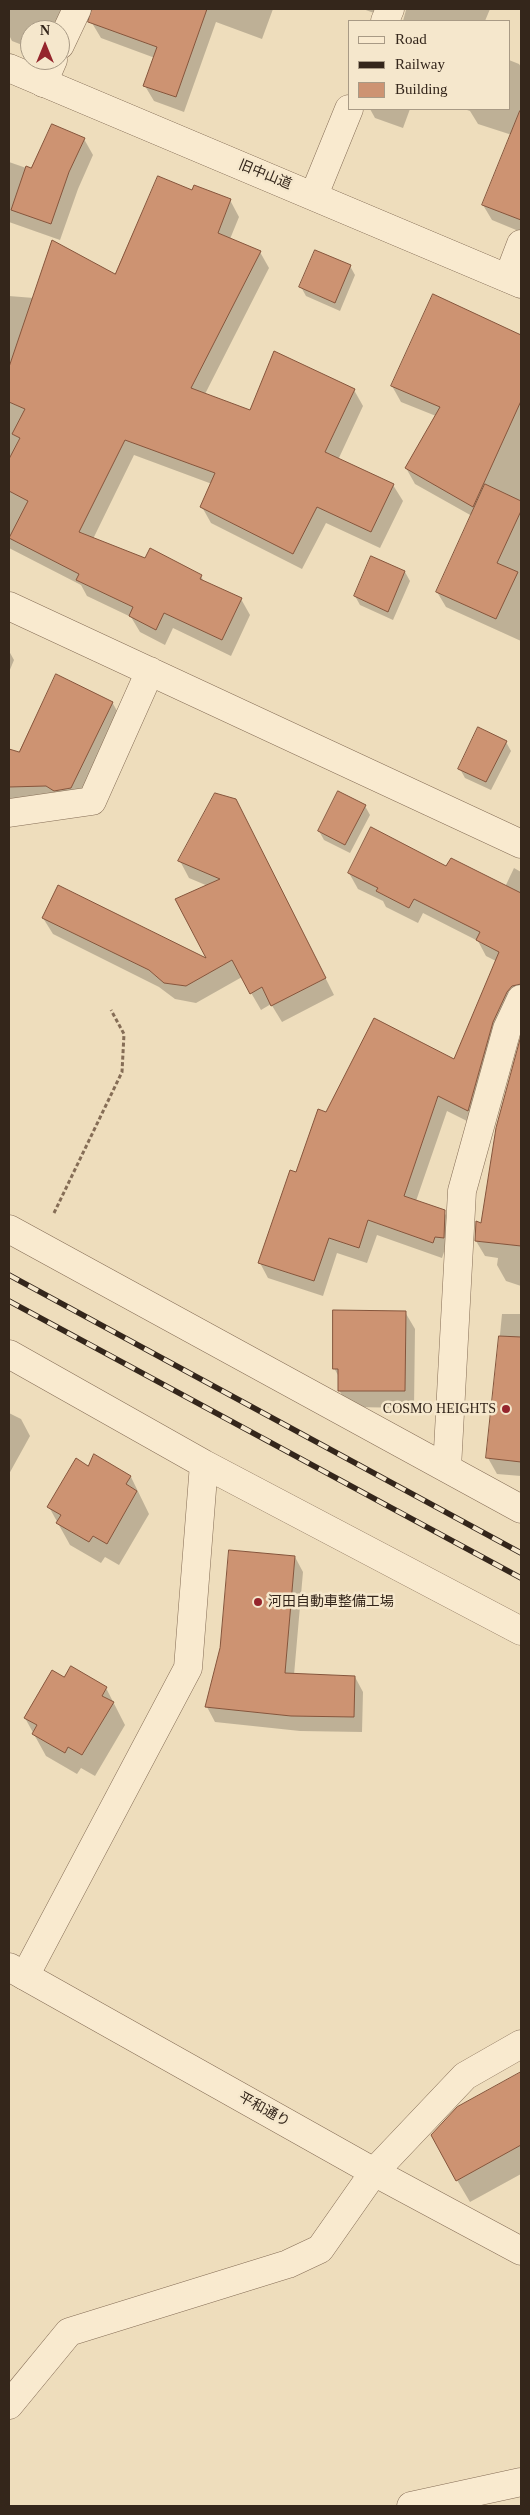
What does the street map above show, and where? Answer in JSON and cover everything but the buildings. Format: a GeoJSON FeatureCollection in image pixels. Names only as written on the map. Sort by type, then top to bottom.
{"type":"FeatureCollection","features":[{"type":"Feature","properties":{"kind":"street"},"geometry":{"type":"LineString","coordinates":[[70,24],[77,9]]}},
{"type":"Feature","properties":{"kind":"street","name":"旧中山道"},"geometry":{"type":"LineString","coordinates":[[9,68],[48,72],[314,195],[515,281]]}},
{"type":"Feature","properties":{"kind":"street"},"geometry":{"type":"LineString","coordinates":[[314,195],[349,110]]}},
{"type":"Feature","properties":{"kind":"street"},"geometry":{"type":"LineString","coordinates":[[515,281],[521,244]]}},
{"type":"Feature","properties":{"kind":"street"},"geometry":{"type":"LineString","coordinates":[[9,606],[521,844]]}},
{"type":"Feature","properties":{"kind":"street"},"geometry":{"type":"LineString","coordinates":[[9,813],[92,801],[150,671]]}},
{"type":"Feature","properties":{"kind":"street"},"geometry":{"type":"LineString","coordinates":[[447,1468],[462,1191],[507,1029],[521,999]]}},
{"type":"Feature","properties":{"kind":"street"},"geometry":{"type":"LineString","coordinates":[[9,1229],[521,1509]]}},
{"type":"Feature","properties":{"kind":"street"},"geometry":{"type":"LineString","coordinates":[[9,1354],[204,1464],[521,1631]]}},
{"type":"Feature","properties":{"kind":"street"},"geometry":{"type":"LineString","coordinates":[[17,1971],[188,1668],[204,1464]]}},
{"type":"Feature","properties":{"kind":"street","name":"平和通り"},"geometry":{"type":"LineString","coordinates":[[17,1971],[374,2172],[521,2252]]}},
{"type":"Feature","properties":{"kind":"street"},"geometry":{"type":"LineString","coordinates":[[9,2405],[69,2332],[288,2264],[320,2249],[374,2172],[465,2076],[521,2044]]}},
{"type":"Feature","properties":{"kind":"street"},"geometry":{"type":"LineString","coordinates":[[411,2506],[521,2482]]}},
{"type":"Feature","properties":{"kind":"path"},"geometry":{"type":"LineString","coordinates":[[38,1245],[122,1072],[124,1034],[112,1010]]}},
{"type":"Feature","properties":{"kind":"railway"},"geometry":{"type":"LineString","coordinates":[[9,1275],[521,1553]]}},
{"type":"Feature","properties":{"kind":"railway"},"geometry":{"type":"LineString","coordinates":[[9,1301],[521,1578]]}},
{"type":"Feature","properties":{"kind":"place","name":"COSMO HEIGHTS"},"geometry":{"type":"Point","coordinates":[506,1409]}},
{"type":"Feature","properties":{"kind":"place","name":"河田自動車整備工場"},"geometry":{"type":"Point","coordinates":[258,1602]}}]}
